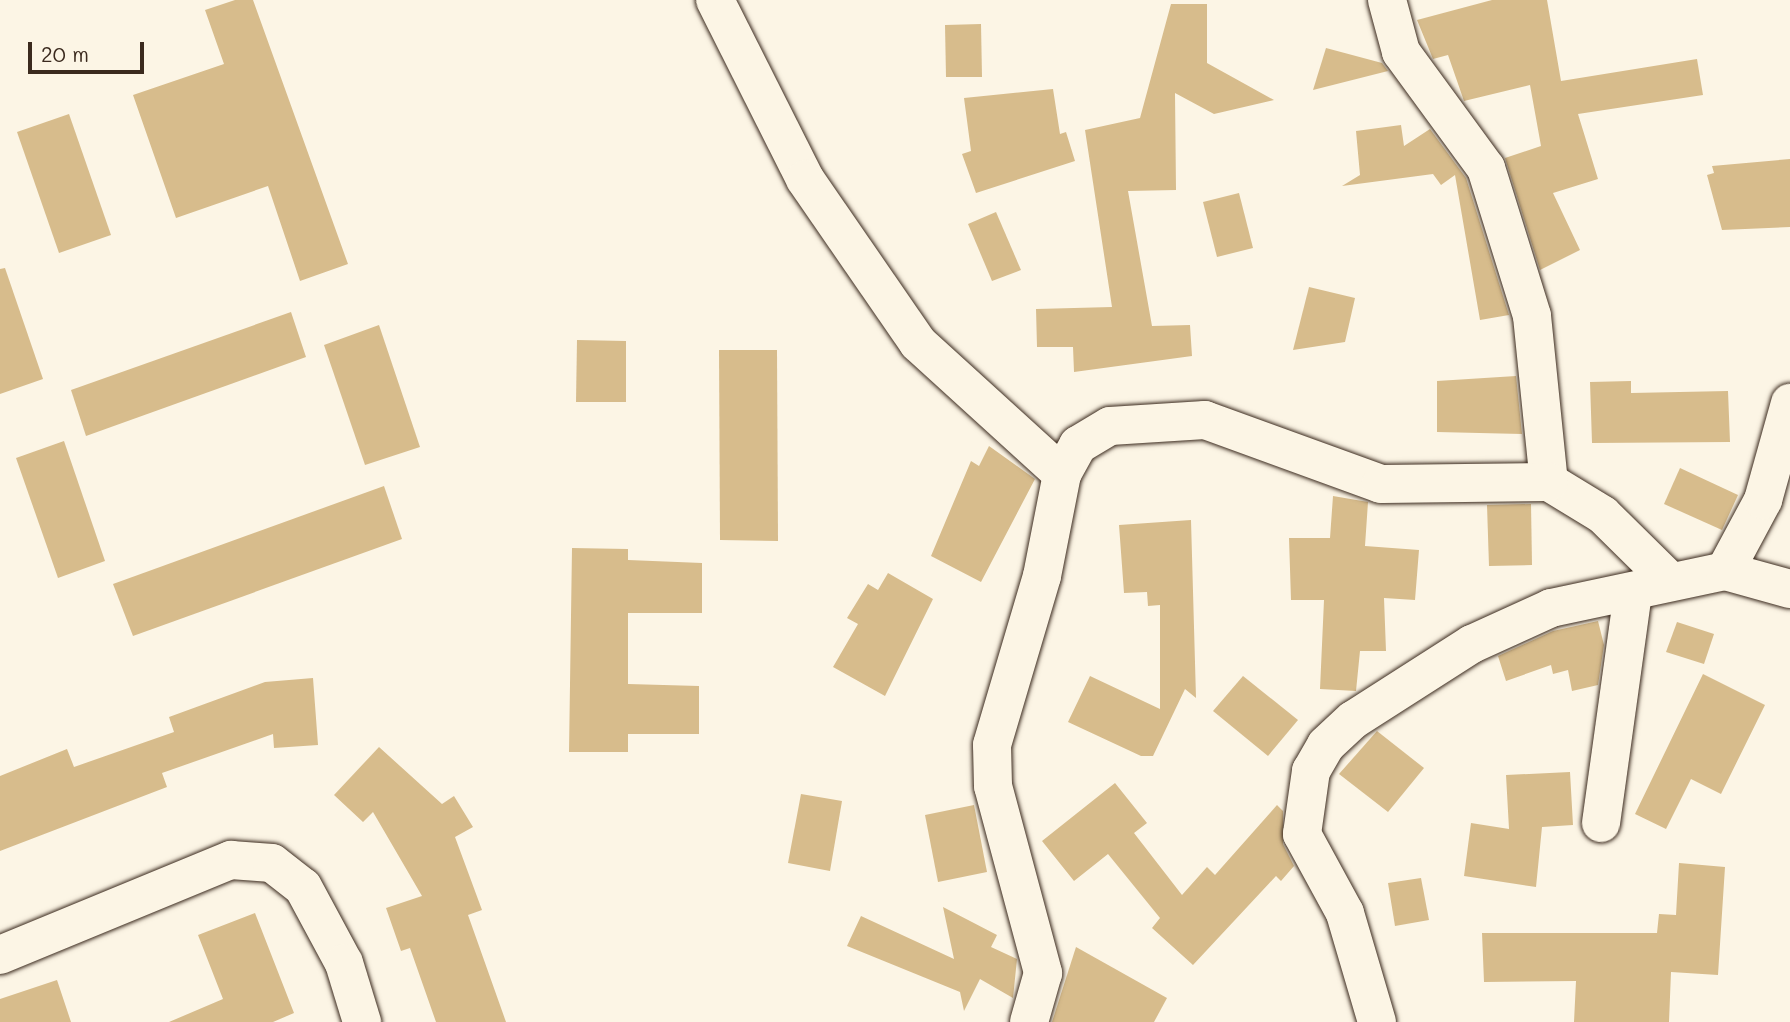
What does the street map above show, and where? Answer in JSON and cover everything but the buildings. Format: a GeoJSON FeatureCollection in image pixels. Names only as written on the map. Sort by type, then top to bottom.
{"type":"FeatureCollection","features":[{"type":"Feature","properties":{"kind":"street"},"geometry":{"type":"LineString","coordinates":[[715,0],[805,179],[918,343],[1062,474]]}},
{"type":"Feature","properties":{"kind":"street"},"geometry":{"type":"LineString","coordinates":[[1387,0],[1401,52],[1486,168],[1532,316],[1549,482]]}},
{"type":"Feature","properties":{"kind":"street"},"geometry":{"type":"LineString","coordinates":[[1725,571],[1763,500],[1790,403]]}},
{"type":"Feature","properties":{"kind":"street"},"geometry":{"type":"LineString","coordinates":[[1029,1022],[1043,973],[993,786],[992,745],[1032,614],[1062,474],[1078,445],[1110,426],[1205,420],[1381,484],[1549,482],[1603,515],[1670,581]]}},
{"type":"Feature","properties":{"kind":"street"},"geometry":{"type":"LineString","coordinates":[[1377,1022],[1345,914],[1302,834],[1311,771],[1326,745],[1353,720],[1518,621],[1633,593],[1670,581],[1725,571],[1790,589]]}},
{"type":"Feature","properties":{"kind":"street"},"geometry":{"type":"LineString","coordinates":[[1601,823],[1633,593]]}},
{"type":"Feature","properties":{"kind":"street"},"geometry":{"type":"LineString","coordinates":[[0,955],[231,860],[272,863],[303,887],[344,963],[362,1022]]}}]}
